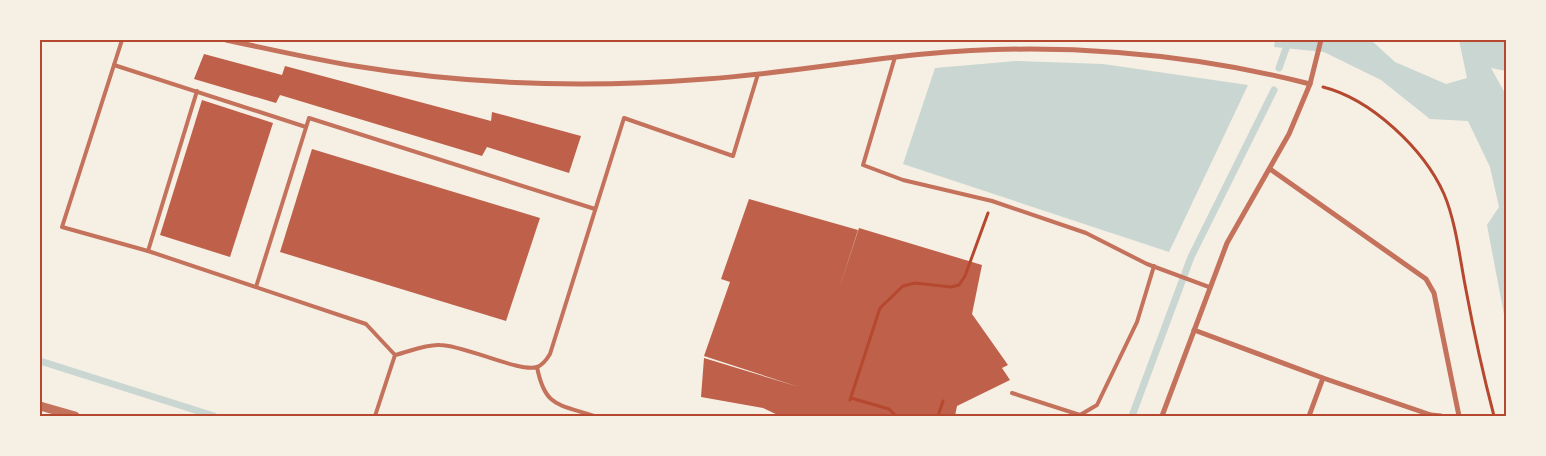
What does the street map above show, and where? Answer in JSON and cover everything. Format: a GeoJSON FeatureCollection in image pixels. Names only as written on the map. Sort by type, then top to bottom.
{"type":"FeatureCollection","features":[{"type":"Feature","properties":{"kind":"street"},"geometry":{"type":"LineString","coordinates":[[226,40],[356,66],[463,78],[546,82],[623,83],[706,79],[895,58],[990,50],[1072,51],[1217,65],[1310,84]]}},
{"type":"Feature","properties":{"kind":"street"},"geometry":{"type":"LineString","coordinates":[[1162,416],[1227,243],[1289,134],[1313,76],[1322,40]]}},
{"type":"Feature","properties":{"kind":"street"},"geometry":{"type":"LineString","coordinates":[[1270,169],[1426,280],[1434,292],[1459,416]]}},
{"type":"Feature","properties":{"kind":"street"},"geometry":{"type":"LineString","coordinates":[[1194,330],[1323,378],[1431,415],[1441,416]]}},
{"type":"Feature","properties":{"kind":"street"},"geometry":{"type":"LineString","coordinates":[[1309,416],[1323,378]]}},
{"type":"Feature","properties":{"kind":"street"},"geometry":{"type":"LineString","coordinates":[[40,406],[75,416]]}},
{"type":"Feature","properties":{"kind":"lane"},"geometry":{"type":"LineString","coordinates":[[122,40],[62,227],[148,251],[366,324],[395,355]]}},
{"type":"Feature","properties":{"kind":"lane"},"geometry":{"type":"LineString","coordinates":[[895,58],[863,165],[903,180],[992,200],[1086,233],[1154,266],[1210,287]]}},
{"type":"Feature","properties":{"kind":"lane"},"geometry":{"type":"LineString","coordinates":[[114,65],[306,127]]}},
{"type":"Feature","properties":{"kind":"lane"},"geometry":{"type":"LineString","coordinates":[[395,355],[438,344],[462,348],[518,365],[537,368],[546,362],[624,118],[733,156],[758,74]]}},
{"type":"Feature","properties":{"kind":"lane"},"geometry":{"type":"LineString","coordinates":[[148,251],[197,91]]}},
{"type":"Feature","properties":{"kind":"lane"},"geometry":{"type":"LineString","coordinates":[[256,287],[309,118],[595,209]]}},
{"type":"Feature","properties":{"kind":"lane"},"geometry":{"type":"LineString","coordinates":[[1012,393],[1080,416],[1098,405],[1137,322],[1154,266]]}},
{"type":"Feature","properties":{"kind":"lane"},"geometry":{"type":"LineString","coordinates":[[375,416],[395,355]]}},
{"type":"Feature","properties":{"kind":"lane"},"geometry":{"type":"LineString","coordinates":[[537,368],[541,388],[551,402],[594,416]]}},
{"type":"Feature","properties":{"kind":"path"},"geometry":{"type":"LineString","coordinates":[[1310,84],[1339,91],[1372,112],[1405,137],[1429,166],[1444,196],[1458,248],[1476,344],[1494,416]]}},
{"type":"Feature","properties":{"kind":"path"},"geometry":{"type":"LineString","coordinates":[[896,416],[889,409],[850,399],[880,308],[903,286],[915,283],[951,287],[959,285],[965,276],[987,216]]}},
{"type":"Feature","properties":{"kind":"path"},"geometry":{"type":"LineString","coordinates":[[938,416],[943,401]]}},
{"type":"Feature","properties":{"kind":"shaded area"},"geometry":{"type":"Polygon","coordinates":[[[1275,40],[1371,40],[1395,62],[1446,84],[1467,78],[1459,40],[1506,40],[1506,71],[1491,68],[1506,95],[1506,325],[1487,225],[1499,207],[1490,167],[1468,121],[1430,119],[1381,80],[1324,52],[1274,47],[1275,40]]]}},
{"type":"Feature","properties":{"kind":"shaded area"},"geometry":{"type":"Polygon","coordinates":[[[1016,61],[1103,64],[1248,85],[1169,252],[903,164],[935,68],[1016,61]]]}},
{"type":"Feature","properties":{"kind":"building"},"geometry":{"type":"Polygon","coordinates":[[[204,54],[282,75],[285,66],[491,121],[492,112],[581,136],[569,173],[487,147],[482,156],[280,95],[276,103],[194,79],[204,54]]]}},
{"type":"Feature","properties":{"kind":"building"},"geometry":{"type":"Polygon","coordinates":[[[202,100],[273,123],[230,257],[160,235],[202,100]]]}},
{"type":"Feature","properties":{"kind":"building"},"geometry":{"type":"Polygon","coordinates":[[[312,149],[540,218],[506,321],[280,252],[312,149]]]}},
{"type":"Feature","properties":{"kind":"building"},"geometry":{"type":"Polygon","coordinates":[[[749,199],[858,230],[839,289],[859,228],[982,265],[972,314],[1008,365],[1002,368],[1010,380],[957,406],[955,416],[780,416],[763,408],[701,397],[704,358],[799,387],[704,356],[730,282],[721,279],[749,199]]]}},
{"type":"Feature","properties":{"kind":"waterway"},"geometry":{"type":"LineString","coordinates":[[1279,68],[1289,40]]}},
{"type":"Feature","properties":{"kind":"waterway"},"geometry":{"type":"LineString","coordinates":[[1132,416],[1191,257],[1274,90]]}},
{"type":"Feature","properties":{"kind":"waterway"},"geometry":{"type":"LineString","coordinates":[[40,361],[214,416]]}}]}
